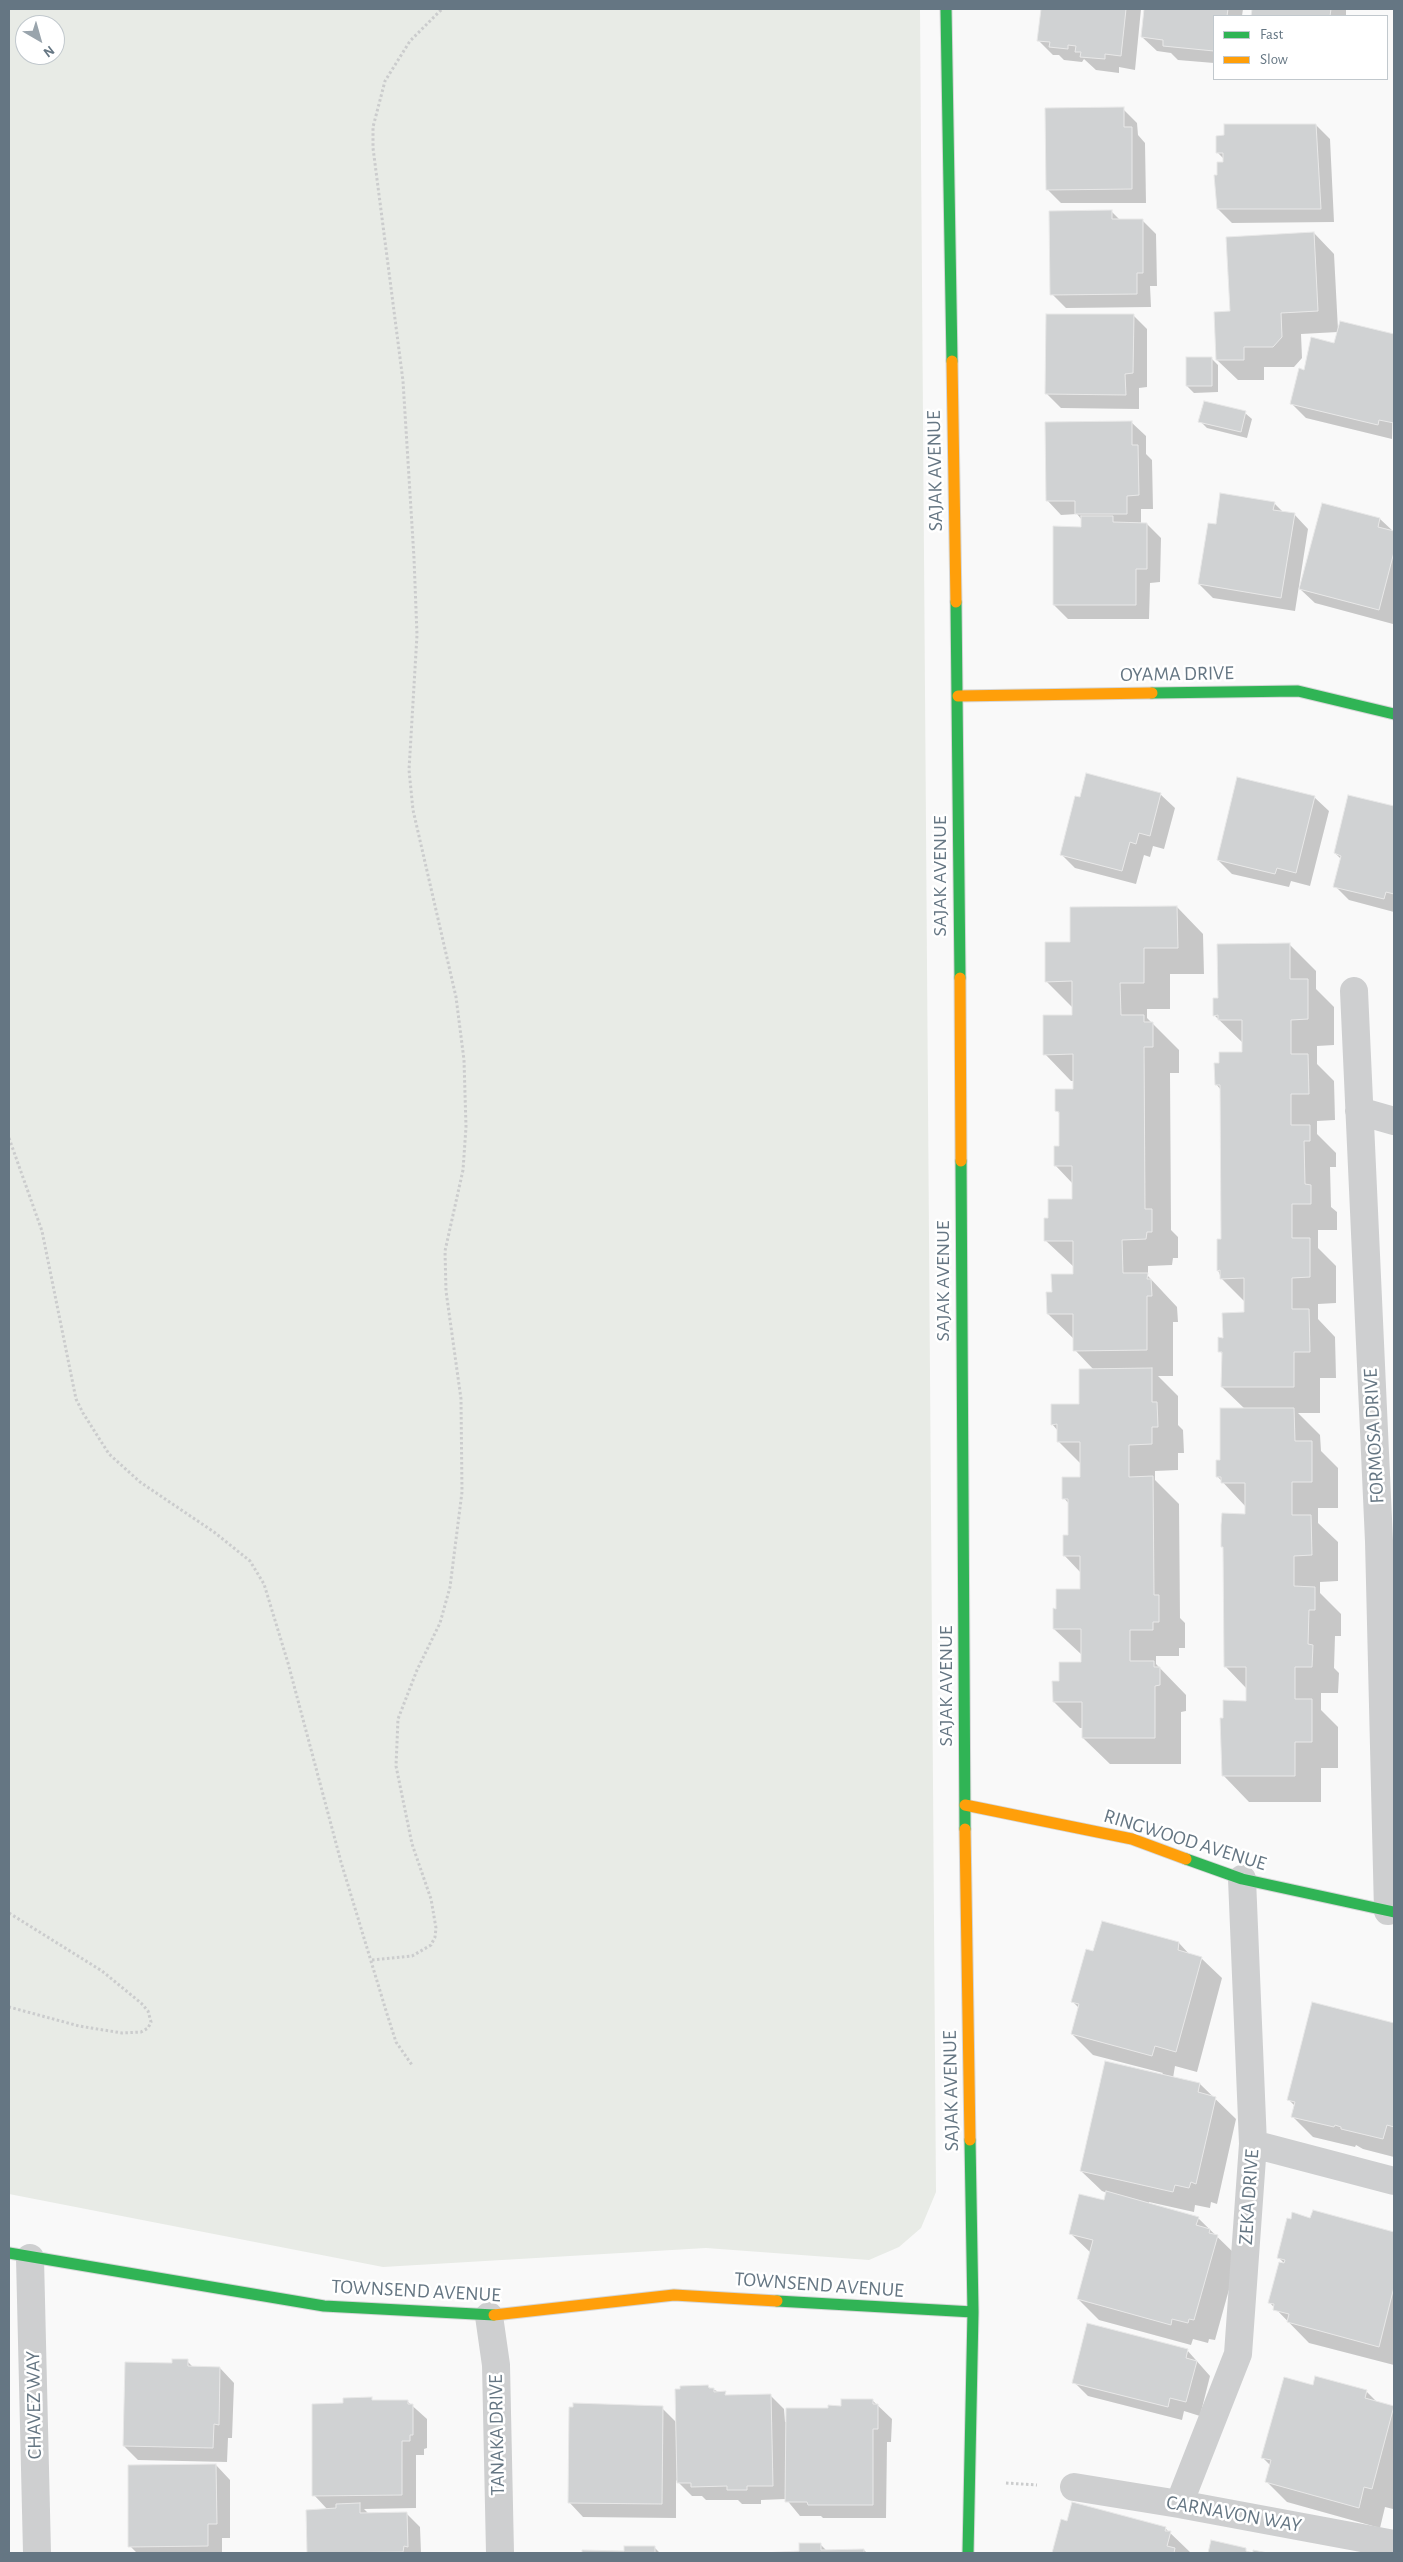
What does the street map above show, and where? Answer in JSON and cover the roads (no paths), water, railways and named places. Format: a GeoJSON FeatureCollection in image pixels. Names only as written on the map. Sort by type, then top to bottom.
{"type":"FeatureCollection","features":[{"type":"Feature","properties":{"kind":"street","name":"SAJAK AVENUE"},"geometry":{"type":"LineString","coordinates":[[946,9],[958,696],[965,1805],[973,2312],[968,2553]]}},
{"type":"Feature","properties":{"kind":"street","name":"OYAMA DRIVE"},"geometry":{"type":"LineString","coordinates":[[958,696],[1298,691],[1394,714]]}},
{"type":"Feature","properties":{"kind":"street","name":"FORMOSA DRIVE"},"geometry":{"type":"LineString","coordinates":[[1354,991],[1359,1111],[1387,1542],[1391,1912]]}},
{"type":"Feature","properties":{"kind":"street"},"geometry":{"type":"LineString","coordinates":[[1359,1111],[1394,1121]]}},
{"type":"Feature","properties":{"kind":"street","name":"RINGWOOD AVENUE"},"geometry":{"type":"LineString","coordinates":[[965,1805],[1132,1839],[1242,1879],[1391,1912]]}},
{"type":"Feature","properties":{"kind":"street","name":"ZEKA DRIVE"},"geometry":{"type":"LineString","coordinates":[[1179,2504],[1238,2354],[1254,2144],[1242,1879]]}},
{"type":"Feature","properties":{"kind":"street"},"geometry":{"type":"LineString","coordinates":[[1254,2144],[1394,2181]]}},
{"type":"Feature","properties":{"kind":"street","name":"TOWNSEND AVENUE"},"geometry":{"type":"LineString","coordinates":[[20,2255],[324,2306],[489,2316],[674,2295],[973,2312]]}},
{"type":"Feature","properties":{"kind":"street","name":"CHAVEZ WAY"},"geometry":{"type":"LineString","coordinates":[[20,2255],[37,2553]]}},
{"type":"Feature","properties":{"kind":"street","name":"TANAKA DRIVE"},"geometry":{"type":"LineString","coordinates":[[489,2316],[496,2365],[500,2553]]}},
{"type":"Feature","properties":{"kind":"street","name":"CARNAVON WAY"},"geometry":{"type":"LineString","coordinates":[[1074,2487],[1179,2504],[1394,2544]]}}]}
